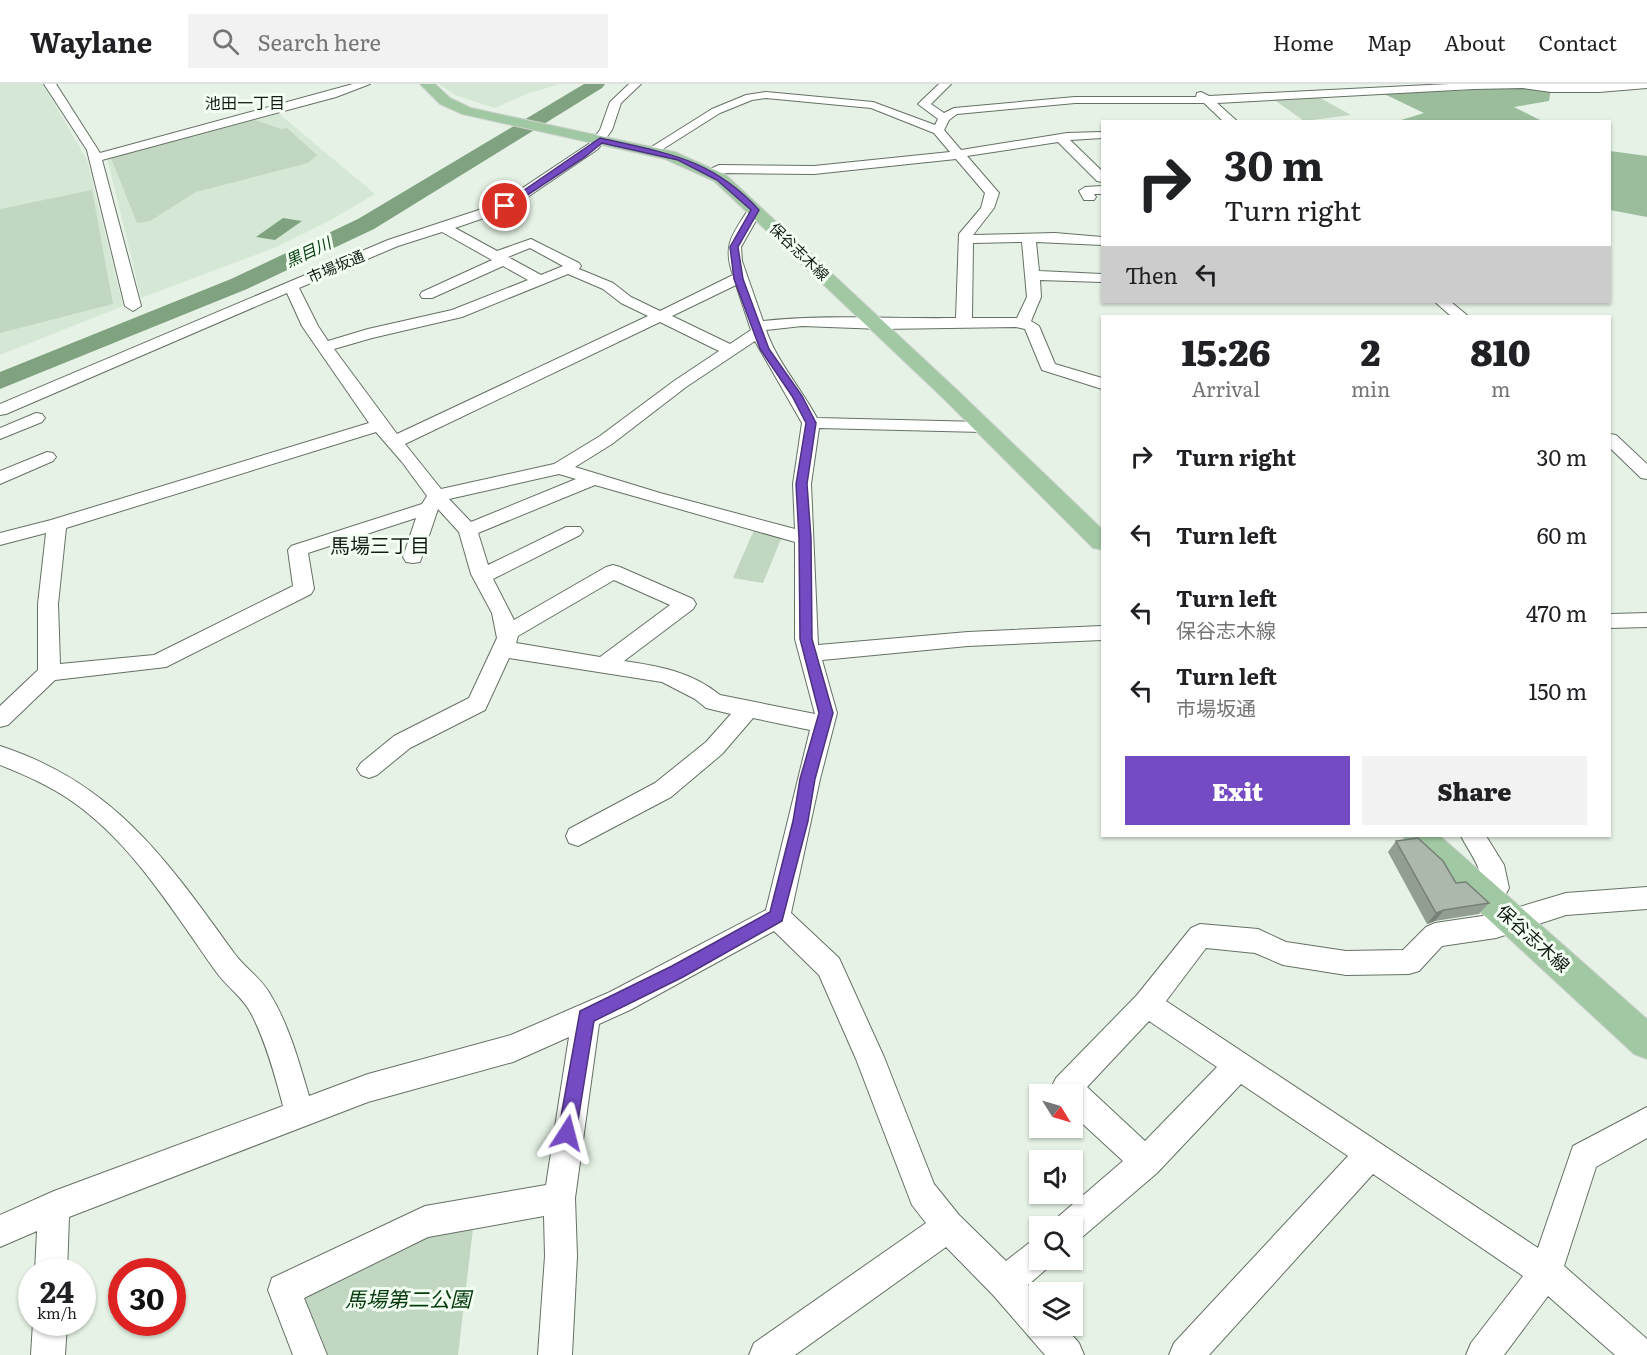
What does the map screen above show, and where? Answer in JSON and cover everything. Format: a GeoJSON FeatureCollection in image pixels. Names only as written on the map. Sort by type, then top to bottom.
{"type":"FeatureCollection","features":[{"type":"Feature","properties":{"kind":"main road","name":"保谷志木線"},"geometry":{"type":"LineString","coordinates":[[427,84],[445,101],[456,107],[499,119],[680,159],[710,172],[728,184],[1101,542]]}},
{"type":"Feature","properties":{"kind":"main road","name":"保谷志木線"},"geometry":{"type":"LineString","coordinates":[[1420,837],[1647,1042]]}},
{"type":"Feature","properties":{"kind":"street"},"geometry":{"type":"LineString","coordinates":[[50,84],[93,150],[133,306]]}},
{"type":"Feature","properties":{"kind":"street"},"geometry":{"type":"LineString","coordinates":[[94,158],[332,95],[364,84]]}},
{"type":"Feature","properties":{"kind":"street","name":"市場坂通"},"geometry":{"type":"LineString","coordinates":[[0,410],[393,243],[505,206],[583,156],[600,141],[616,102],[636,84]]}},
{"type":"Feature","properties":{"kind":"street"},"geometry":{"type":"LineString","coordinates":[[944,118],[924,104],[945,84]]}},
{"type":"Feature","properties":{"kind":"street"},"geometry":{"type":"LineString","coordinates":[[319,85],[332,95]]}},
{"type":"Feature","properties":{"kind":"street"},"geometry":{"type":"LineString","coordinates":[[938,130],[944,118],[954,111],[1023,103],[1093,100],[1207,100],[1523,85],[1599,89],[1647,86]]}},
{"type":"Feature","properties":{"kind":"street"},"geometry":{"type":"LineString","coordinates":[[1189,87],[1230,120]]}},
{"type":"Feature","properties":{"kind":"street"},"geometry":{"type":"LineString","coordinates":[[651,151],[716,111],[750,97],[766,95],[873,105],[938,130],[992,193],[988,211],[970,227],[967,239],[964,322]]}},
{"type":"Feature","properties":{"kind":"street"},"geometry":{"type":"LineString","coordinates":[[1093,100],[1102,114]]}},
{"type":"Feature","properties":{"kind":"street"},"geometry":{"type":"LineString","coordinates":[[1127,100],[1138,116]]}},
{"type":"Feature","properties":{"kind":"street"},"geometry":{"type":"LineString","coordinates":[[710,172],[719,169],[814,170],[958,155],[972,150],[1101,135]]}},
{"type":"Feature","properties":{"kind":"street"},"geometry":{"type":"LineString","coordinates":[[1061,138],[1101,177]]}},
{"type":"Feature","properties":{"kind":"street"},"geometry":{"type":"LineString","coordinates":[[1092,204],[1085,191],[1101,190]]}},
{"type":"Feature","properties":{"kind":"street"},"geometry":{"type":"LineString","coordinates":[[0,1231],[54,1207],[368,1088],[513,1048],[668,976],[777,916],[808,779],[826,713],[806,639],[802,484],[811,423],[797,396],[765,349],[739,279],[734,247],[755,210]]}},
{"type":"Feature","properties":{"kind":"street"},"geometry":{"type":"LineString","coordinates":[[443,227],[541,281]]}},
{"type":"Feature","properties":{"kind":"street"},"geometry":{"type":"LineString","coordinates":[[1022,323],[1035,297],[1029,238]]}},
{"type":"Feature","properties":{"kind":"street"},"geometry":{"type":"LineString","coordinates":[[967,239],[1096,240],[1097,278],[1033,275]]}},
{"type":"Feature","properties":{"kind":"street"},"geometry":{"type":"LineString","coordinates":[[326,347],[368,334],[457,314],[574,266],[531,243],[427,295],[457,314]]}},
{"type":"Feature","properties":{"kind":"street"},"geometry":{"type":"LineString","coordinates":[[568,269],[611,288],[623,295],[626,300],[730,350]]}},
{"type":"Feature","properties":{"kind":"street"},"geometry":{"type":"LineString","coordinates":[[394,442],[739,279]]}},
{"type":"Feature","properties":{"kind":"street"},"geometry":{"type":"LineString","coordinates":[[291,286],[310,326],[379,425],[394,442],[433,502],[468,530],[482,576],[502,613],[505,641],[477,704],[402,742],[369,769]]}},
{"type":"Feature","properties":{"kind":"street"},"geometry":{"type":"LineString","coordinates":[[1443,303],[1459,315]]}},
{"type":"Feature","properties":{"kind":"street"},"geometry":{"type":"LineString","coordinates":[[0,718],[49,673],[158,662],[304,589],[298,550],[433,502],[560,468],[606,440],[757,329],[802,321],[1022,323],[1031,326],[1048,367],[1087,377],[1101,384]]}},
{"type":"Feature","properties":{"kind":"street"},"geometry":{"type":"LineString","coordinates":[[0,434],[36,418]]}},
{"type":"Feature","properties":{"kind":"street"},"geometry":{"type":"LineString","coordinates":[[811,423],[982,427]]}},
{"type":"Feature","properties":{"kind":"street"},"geometry":{"type":"LineString","coordinates":[[0,539],[57,524],[379,425]]}},
{"type":"Feature","properties":{"kind":"street"},"geometry":{"type":"LineString","coordinates":[[1617,452],[1647,474]]}},
{"type":"Feature","properties":{"kind":"street"},"geometry":{"type":"LineString","coordinates":[[0,478],[46,457]]}},
{"type":"Feature","properties":{"kind":"street"},"geometry":{"type":"LineString","coordinates":[[560,468],[653,497],[805,538]]}},
{"type":"Feature","properties":{"kind":"street"},"geometry":{"type":"LineString","coordinates":[[468,530],[595,478]]}},
{"type":"Feature","properties":{"kind":"street"},"geometry":{"type":"LineString","coordinates":[[413,557],[433,502]]}},
{"type":"Feature","properties":{"kind":"street"},"geometry":{"type":"LineString","coordinates":[[49,673],[48,604],[57,524]]}},
{"type":"Feature","properties":{"kind":"street"},"geometry":{"type":"LineString","coordinates":[[482,576],[573,531]]}},
{"type":"Feature","properties":{"kind":"street"},"geometry":{"type":"LineString","coordinates":[[505,641],[613,572],[686,604],[605,664]]}},
{"type":"Feature","properties":{"kind":"street"},"geometry":{"type":"LineString","coordinates":[[1611,621],[1647,620]]}},
{"type":"Feature","properties":{"kind":"street"},"geometry":{"type":"LineString","coordinates":[[810,653],[968,639],[1101,633]]}},
{"type":"Feature","properties":{"kind":"street"},"geometry":{"type":"LineString","coordinates":[[505,641],[605,664],[666,675],[703,693],[714,702],[823,724]]}},
{"type":"Feature","properties":{"kind":"street"},"geometry":{"type":"LineString","coordinates":[[578,836],[615,826],[714,748],[748,709]]}},
{"type":"Feature","properties":{"kind":"street"},"geometry":{"type":"LineString","coordinates":[[0,755],[34,768],[91,802],[133,843],[198,924],[236,977],[261,1004],[289,1074],[300,1114]]}},
{"type":"Feature","properties":{"kind":"street"},"geometry":{"type":"LineString","coordinates":[[1474,837],[1491,865],[1496,888],[1490,899]]}},
{"type":"Feature","properties":{"kind":"street"},"geometry":{"type":"LineString","coordinates":[[1146,1162],[1066,1088],[1147,1004],[1200,936],[1258,941],[1283,953],[1346,963],[1409,962],[1435,935],[1514,921],[1527,914],[1566,904],[1647,898]]}},
{"type":"Feature","properties":{"kind":"street"},"geometry":{"type":"LineString","coordinates":[[777,916],[829,967],[870,1057],[923,1194],[948,1226],[1005,1283],[1029,1311]]}},
{"type":"Feature","properties":{"kind":"street"},"geometry":{"type":"LineString","coordinates":[[1147,1004],[1546,1272],[1640,1355]]}},
{"type":"Feature","properties":{"kind":"street"},"geometry":{"type":"LineString","coordinates":[[555,1355],[561,1256],[559,1198],[586,1016]]}},
{"type":"Feature","properties":{"kind":"street"},"geometry":{"type":"LineString","coordinates":[[1083,1216],[1146,1162],[1238,1066]]}},
{"type":"Feature","properties":{"kind":"street"},"geometry":{"type":"LineString","coordinates":[[1483,1355],[1546,1272],[1584,1157],[1647,1122]]}},
{"type":"Feature","properties":{"kind":"street"},"geometry":{"type":"LineString","coordinates":[[1186,1355],[1371,1154]]}},
{"type":"Feature","properties":{"kind":"street"},"geometry":{"type":"LineString","coordinates":[[310,1355],[284,1290],[425,1222],[559,1198]]}},
{"type":"Feature","properties":{"kind":"street"},"geometry":{"type":"LineString","coordinates":[[52,1258],[54,1207]]}},
{"type":"Feature","properties":{"kind":"street"},"geometry":{"type":"LineString","coordinates":[[766,1355],[948,1226]]}},
{"type":"Feature","properties":{"kind":"street"},"geometry":{"type":"LineString","coordinates":[[1005,1283],[1029,1263]]}},
{"type":"Feature","properties":{"kind":"street"},"geometry":{"type":"LineString","coordinates":[[48,1355],[49,1336]]}},
{"type":"Feature","properties":{"kind":"street"},"geometry":{"type":"LineString","coordinates":[[1051,1336],[1067,1355]]}},
{"type":"Feature","properties":{"kind":"shaded area"},"geometry":{"type":"Polygon","coordinates":[[[0,84],[43,84],[87,160],[123,306],[0,355],[0,84]]]}},
{"type":"Feature","properties":{"kind":"shaded area"},"geometry":{"type":"Polygon","coordinates":[[[439,84],[560,84],[526,94],[495,108],[455,95],[439,84]]]}},
{"type":"Feature","properties":{"kind":"shaded area"},"geometry":{"type":"Polygon","coordinates":[[[1523,85],[1551,89],[1549,101],[1514,107],[1540,120],[1401,120],[1424,113],[1380,92],[1458,91],[1523,85]]]}},
{"type":"Feature","properties":{"kind":"shaded area"},"geometry":{"type":"Polygon","coordinates":[[[277,112],[375,194],[329,221],[274,248],[141,298],[107,157],[277,112]]]}},
{"type":"Feature","properties":{"kind":"shaded area"},"geometry":{"type":"Polygon","coordinates":[[[1611,151],[1647,156],[1647,217],[1611,210],[1611,151]]]}},
{"type":"Feature","properties":{"kind":"shaded area"},"geometry":{"type":"Polygon","coordinates":[[[283,218],[302,221],[275,240],[256,237],[283,218]]]}},
{"type":"Feature","properties":{"kind":"green space"},"geometry":{"type":"Polygon","coordinates":[[[1311,93],[1351,115],[1303,120],[1269,96],[1311,93]]]}},
{"type":"Feature","properties":{"kind":"green space"},"geometry":{"type":"Polygon","coordinates":[[[255,120],[281,129],[287,128],[317,155],[308,163],[196,192],[150,221],[137,223],[111,158],[255,120]]]}},
{"type":"Feature","properties":{"kind":"green space"},"geometry":{"type":"Polygon","coordinates":[[[92,190],[113,304],[0,333],[0,209],[92,190]]]}},
{"type":"Feature","properties":{"kind":"green space"},"geometry":{"type":"Polygon","coordinates":[[[754,530],[783,534],[763,583],[733,578],[754,530]]]}},
{"type":"Feature","properties":{"kind":"green space","name":"馬場第二公園"},"geometry":{"type":"Polygon","coordinates":[[[474,1220],[458,1355],[320,1355],[293,1293],[427,1231],[474,1220]]]}},
{"type":"Feature","properties":{"kind":"building"},"geometry":{"type":"Polygon","coordinates":[[[1418,838],[1443,861],[1456,883],[1466,882],[1489,903],[1436,913],[1396,841],[1418,838]]]}},
{"type":"Feature","properties":{"kind":"waterway","name":"黒目川"},"geometry":{"type":"LineString","coordinates":[[0,381],[239,284],[366,224],[596,84]]}},
{"type":"Feature","properties":{"kind":"district","name":"池田一丁目"},"geometry":{"type":"Point","coordinates":[245,103]}},
{"type":"Feature","properties":{"kind":"district","name":"馬場三丁目"},"geometry":{"type":"Point","coordinates":[380,546]}},
{"type":"Feature","properties":{"kind":"route"},"geometry":{"type":"LineString","coordinates":[[505,206],[583,156],[600,141],[669,155],[720,178],[755,210],[734,247],[739,279],[765,349],[797,396],[811,423],[802,484],[806,639],[826,713],[808,779],[777,916],[678,972],[586,1016],[567,1133]]}}]}
